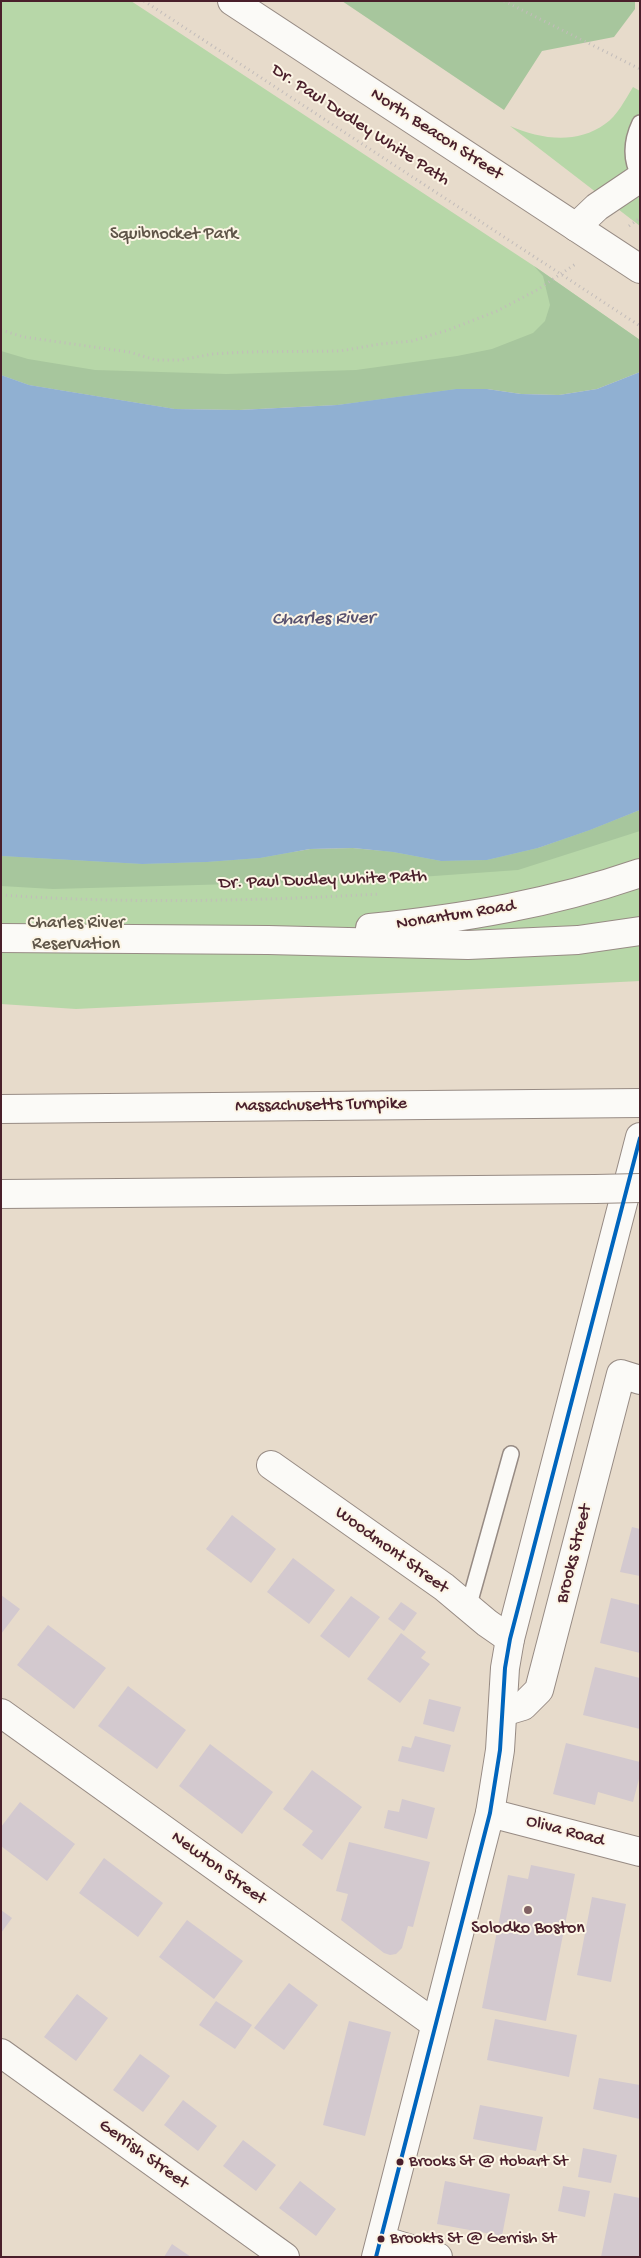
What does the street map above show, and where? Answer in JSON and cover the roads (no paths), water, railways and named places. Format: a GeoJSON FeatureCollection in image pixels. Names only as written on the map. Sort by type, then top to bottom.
{"type":"FeatureCollection","features":[{"type":"Feature","properties":{"kind":"main road","name":"North Beacon Street"},"geometry":{"type":"LineString","coordinates":[[232,1],[640,269]]}},
{"type":"Feature","properties":{"kind":"main road"},"geometry":{"type":"LineString","coordinates":[[576,227],[597,208],[640,178]]}},
{"type":"Feature","properties":{"kind":"main road","name":"Nonantum Road"},"geometry":{"type":"LineString","coordinates":[[268,940],[507,910],[563,898],[640,873]]}},
{"type":"Feature","properties":{"kind":"main road","name":"Nonantum Road"},"geometry":{"type":"LineString","coordinates":[[1,938],[268,940],[468,945],[578,940],[640,931]]}},
{"type":"Feature","properties":{"kind":"main road","name":"Massachusetts Turnpike"},"geometry":{"type":"LineString","coordinates":[[1,1109],[629,1103]]}},
{"type":"Feature","properties":{"kind":"main road"},"geometry":{"type":"LineString","coordinates":[[438,2257],[378,2248],[490,1813],[499,1765],[504,1668],[510,1639],[640,1137]]}},
{"type":"Feature","properties":{"kind":"main road"},"geometry":{"type":"LineString","coordinates":[[1,1194],[640,1188]]}},
{"type":"Feature","properties":{"kind":"main road","name":"Brooks Street"},"geometry":{"type":"LineString","coordinates":[[503,1712],[517,1709],[529,1702],[539,1690],[630,1377]]}},
{"type":"Feature","properties":{"kind":"main road","name":"Woodmont Street"},"geometry":{"type":"LineString","coordinates":[[271,1465],[444,1588],[495,1630],[510,1639]]}},
{"type":"Feature","properties":{"kind":"main road","name":"Newton Street"},"geometry":{"type":"LineString","coordinates":[[1,1713],[435,2024]]}},
{"type":"Feature","properties":{"kind":"main road","name":"Oliva Road"},"geometry":{"type":"LineString","coordinates":[[490,1813],[640,1852]]}},
{"type":"Feature","properties":{"kind":"main road","name":"Gerrish Street"},"geometry":{"type":"LineString","coordinates":[[1,2053],[285,2257]]}},
{"type":"Feature","properties":{"kind":"lane"},"geometry":{"type":"LineString","coordinates":[[640,123],[632,148],[635,169],[640,178]]}},
{"type":"Feature","properties":{"kind":"lane"},"geometry":{"type":"LineString","coordinates":[[468,1608],[511,1454]]}},
{"type":"Feature","properties":{"kind":"water","name":"Charles River"},"geometry":{"type":"Polygon","coordinates":[[[640,372],[640,810],[538,848],[487,860],[441,861],[393,852],[353,848],[310,849],[260,858],[142,864],[1,856],[1,375],[29,385],[175,409],[239,410],[337,405],[456,389],[487,389],[521,394],[559,395],[597,389],[640,372]]]}},
{"type":"Feature","properties":{"kind":"place","name":"Solodko Boston"},"geometry":{"type":"Point","coordinates":[528,1910]}},
{"type":"Feature","properties":{"kind":"place","name":"Brooks St @ Hobart St"},"geometry":{"type":"Point","coordinates":[400,2162]}},
{"type":"Feature","properties":{"kind":"place","name":"Brookts St @ Gerrish St"},"geometry":{"type":"Point","coordinates":[381,2239]}},
{"type":"Feature","properties":{"kind":"park label","name":"Squibnocket Park"},"geometry":{"type":"Point","coordinates":[174,235]}},
{"type":"Feature","properties":{"kind":"park label","name":"Charles River Reservation"},"geometry":{"type":"Point","coordinates":[76,934]}}]}
